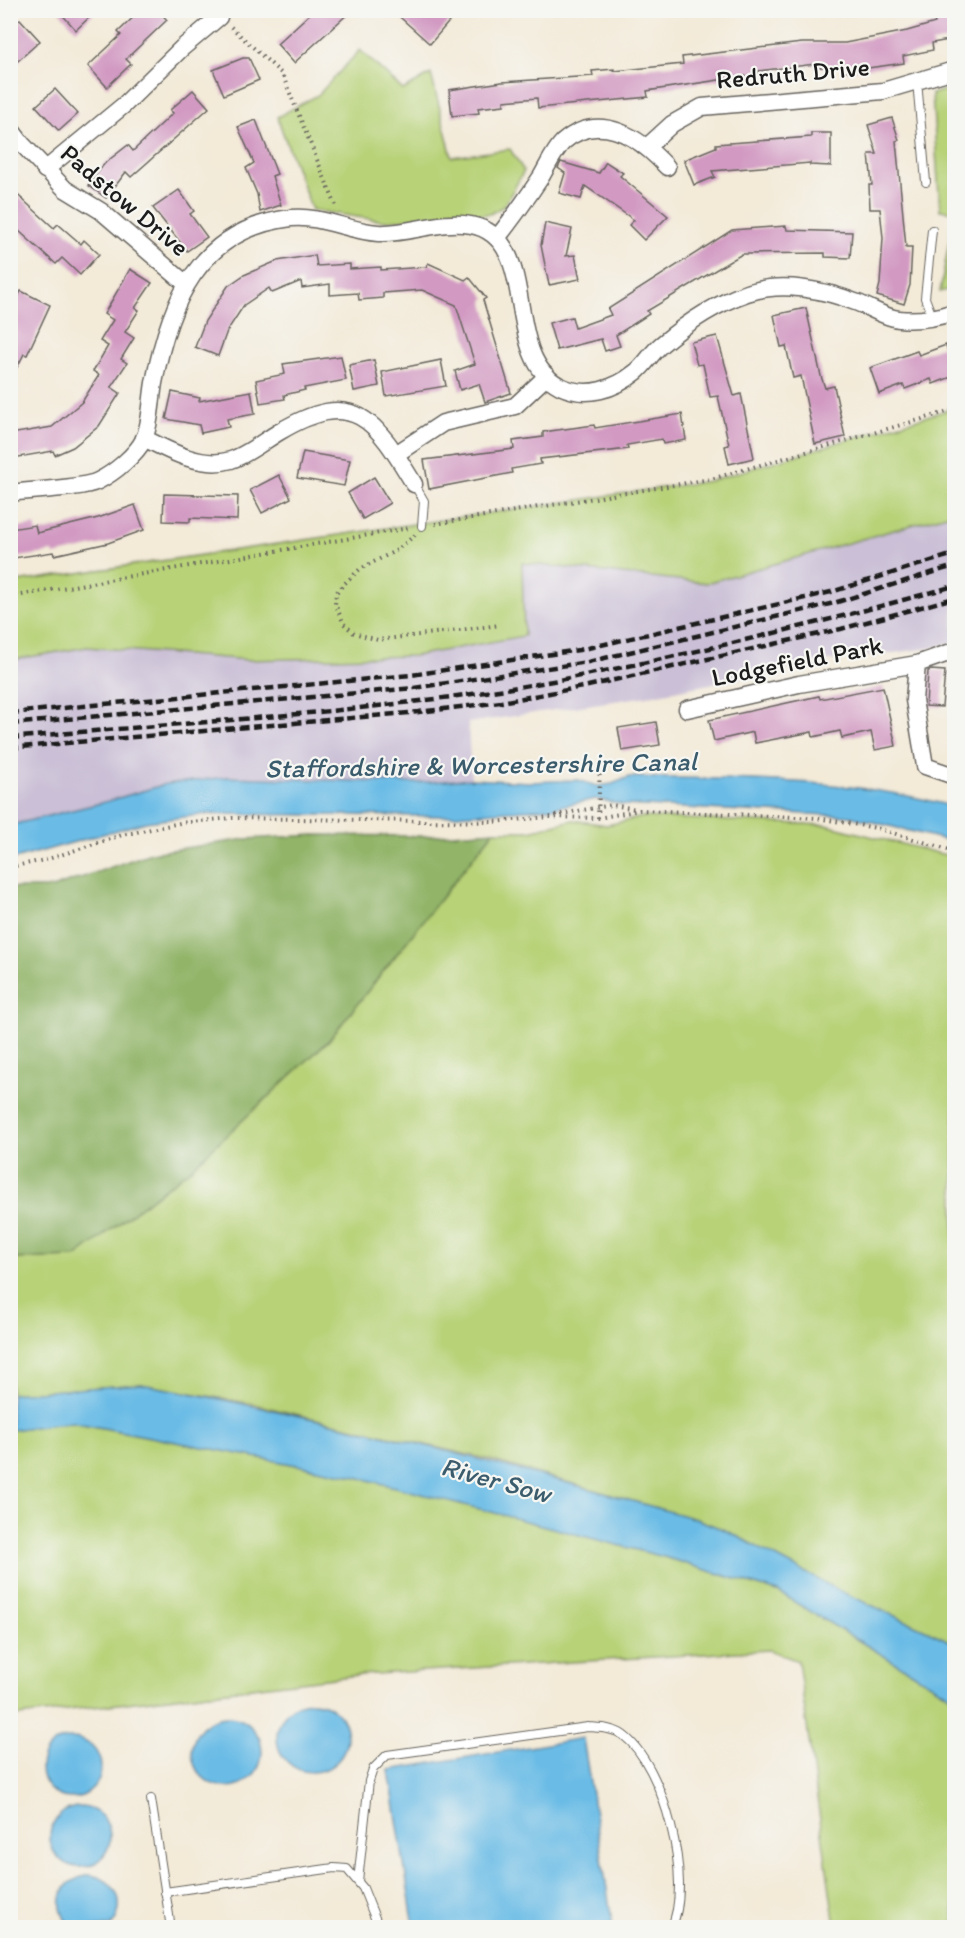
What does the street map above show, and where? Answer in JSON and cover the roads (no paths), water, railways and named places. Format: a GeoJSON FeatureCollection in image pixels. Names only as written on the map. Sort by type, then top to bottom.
{"type":"FeatureCollection","features":[{"type":"Feature","properties":{"kind":"street"},"geometry":{"type":"LineString","coordinates":[[45,170],[124,105],[218,12]]}},
{"type":"Feature","properties":{"kind":"street","name":"Redruth Drive"},"geometry":{"type":"LineString","coordinates":[[648,146],[672,124],[702,107],[883,91],[954,70]]}},
{"type":"Feature","properties":{"kind":"street","name":"Padstow Drive"},"geometry":{"type":"LineString","coordinates":[[10,128],[45,170],[65,189],[101,211],[185,283]]}},
{"type":"Feature","properties":{"kind":"street"},"geometry":{"type":"LineString","coordinates":[[497,237],[519,210],[563,143],[587,128],[607,128],[626,133],[648,146],[667,167]]}},
{"type":"Feature","properties":{"kind":"street"},"geometry":{"type":"LineString","coordinates":[[10,493],[95,482],[123,463],[144,438],[165,329],[185,283],[207,257],[230,239],[263,225],[292,218],[319,219],[378,233],[468,224],[486,228],[497,237],[512,264],[528,342],[536,361],[547,376],[560,386],[576,390],[596,392],[618,384],[638,370],[658,347],[714,305],[752,291],[787,287],[835,294],[896,319],[933,319],[954,312]]}},
{"type":"Feature","properties":{"kind":"street"},"geometry":{"type":"LineString","coordinates":[[396,454],[443,423],[515,406],[547,376]]}},
{"type":"Feature","properties":{"kind":"street"},"geometry":{"type":"LineString","coordinates":[[144,438],[176,455],[203,460],[231,460],[294,423],[322,412],[339,410],[358,415],[376,427],[414,484]]}},
{"type":"Feature","properties":{"kind":"street","name":"Lodgefield Park"},"geometry":{"type":"LineString","coordinates":[[687,709],[799,684],[917,664],[954,651]]}},
{"type":"Feature","properties":{"kind":"street","name":"Lodgefield Park"},"geometry":{"type":"LineString","coordinates":[[917,664],[914,700],[925,766],[954,776]]}},
{"type":"Feature","properties":{"kind":"lane"},"geometry":{"type":"LineString","coordinates":[[917,81],[926,182]]}},
{"type":"Feature","properties":{"kind":"lane"},"geometry":{"type":"LineString","coordinates":[[932,230],[925,298],[933,319]]}},
{"type":"Feature","properties":{"kind":"lane"},"geometry":{"type":"LineString","coordinates":[[414,484],[424,501],[422,526]]}},
{"type":"Feature","properties":{"kind":"lane"},"geometry":{"type":"LineString","coordinates":[[358,1881],[369,1781],[373,1769],[387,1755],[588,1727],[607,1729],[622,1734],[630,1741],[652,1770],[673,1834],[681,1886],[680,1900],[671,1928]]}},
{"type":"Feature","properties":{"kind":"lane"},"geometry":{"type":"LineString","coordinates":[[150,1799],[171,1928]]}},
{"type":"Feature","properties":{"kind":"lane"},"geometry":{"type":"LineString","coordinates":[[165,1892],[334,1868],[346,1869],[358,1881],[372,1906],[379,1928]]}},
{"type":"Feature","properties":{"kind":"water"},"geometry":{"type":"Polygon","coordinates":[[[228,777],[414,783],[471,779],[530,782],[578,780],[597,786],[612,784],[629,777],[834,785],[914,797],[954,807],[954,842],[849,816],[624,805],[596,799],[552,808],[442,816],[206,814],[146,822],[11,860],[11,825],[105,802],[166,784],[228,777]]]}},
{"type":"Feature","properties":{"kind":"water","name":"River Sow"},"geometry":{"type":"Polygon","coordinates":[[[141,1384],[282,1412],[422,1445],[699,1520],[727,1531],[840,1591],[954,1643],[954,1698],[778,1592],[664,1557],[349,1475],[72,1422],[11,1430],[11,1394],[141,1384]]]}},
{"type":"Feature","properties":{"kind":"water"},"geometry":{"type":"Polygon","coordinates":[[[305,1702],[319,1702],[332,1707],[342,1717],[347,1737],[342,1757],[332,1767],[319,1772],[305,1772],[292,1767],[282,1757],[277,1744],[277,1730],[282,1717],[292,1707],[305,1702]]]}},
{"type":"Feature","properties":{"kind":"water"},"geometry":{"type":"Polygon","coordinates":[[[234,1717],[247,1723],[256,1732],[260,1738],[262,1752],[260,1766],[252,1777],[241,1785],[220,1787],[202,1777],[194,1766],[192,1745],[202,1727],[213,1719],[234,1717]]]}},
{"type":"Feature","properties":{"kind":"water"},"geometry":{"type":"Polygon","coordinates":[[[71,1738],[88,1743],[96,1751],[101,1768],[96,1785],[88,1793],[71,1798],[54,1793],[46,1785],[41,1768],[46,1751],[54,1743],[71,1738]]]}},
{"type":"Feature","properties":{"kind":"water"},"geometry":{"type":"Polygon","coordinates":[[[583,1738],[613,1927],[414,1927],[389,1770],[583,1738]]]}},
{"type":"Feature","properties":{"kind":"water"},"geometry":{"type":"Polygon","coordinates":[[[80,1807],[97,1812],[105,1820],[110,1837],[105,1854],[97,1862],[80,1867],[63,1862],[55,1854],[50,1837],[55,1820],[63,1812],[80,1807]]]}},
{"type":"Feature","properties":{"kind":"water"},"geometry":{"type":"Polygon","coordinates":[[[89,1875],[107,1882],[117,1895],[119,1911],[110,1927],[70,1927],[65,1918],[61,1902],[65,1888],[71,1882],[89,1875]]]}},
{"type":"Feature","properties":{"kind":"railway"},"geometry":{"type":"LineString","coordinates":[[10,713],[411,675],[579,650],[831,592],[954,554]]}},
{"type":"Feature","properties":{"kind":"railway"},"geometry":{"type":"LineString","coordinates":[[10,724],[414,688],[588,662],[834,603],[954,566]]}},
{"type":"Feature","properties":{"kind":"railway"},"geometry":{"type":"LineString","coordinates":[[10,738],[371,707],[514,688],[724,645],[954,586]]}},
{"type":"Feature","properties":{"kind":"railway"},"geometry":{"type":"LineString","coordinates":[[10,748],[419,712],[501,702],[588,686],[841,629],[954,598]]}},
{"type":"Feature","properties":{"kind":"water label","name":"Staffordshire & Worcestershire Canal"},"geometry":{"type":"Point","coordinates":[481,765]}}]}
